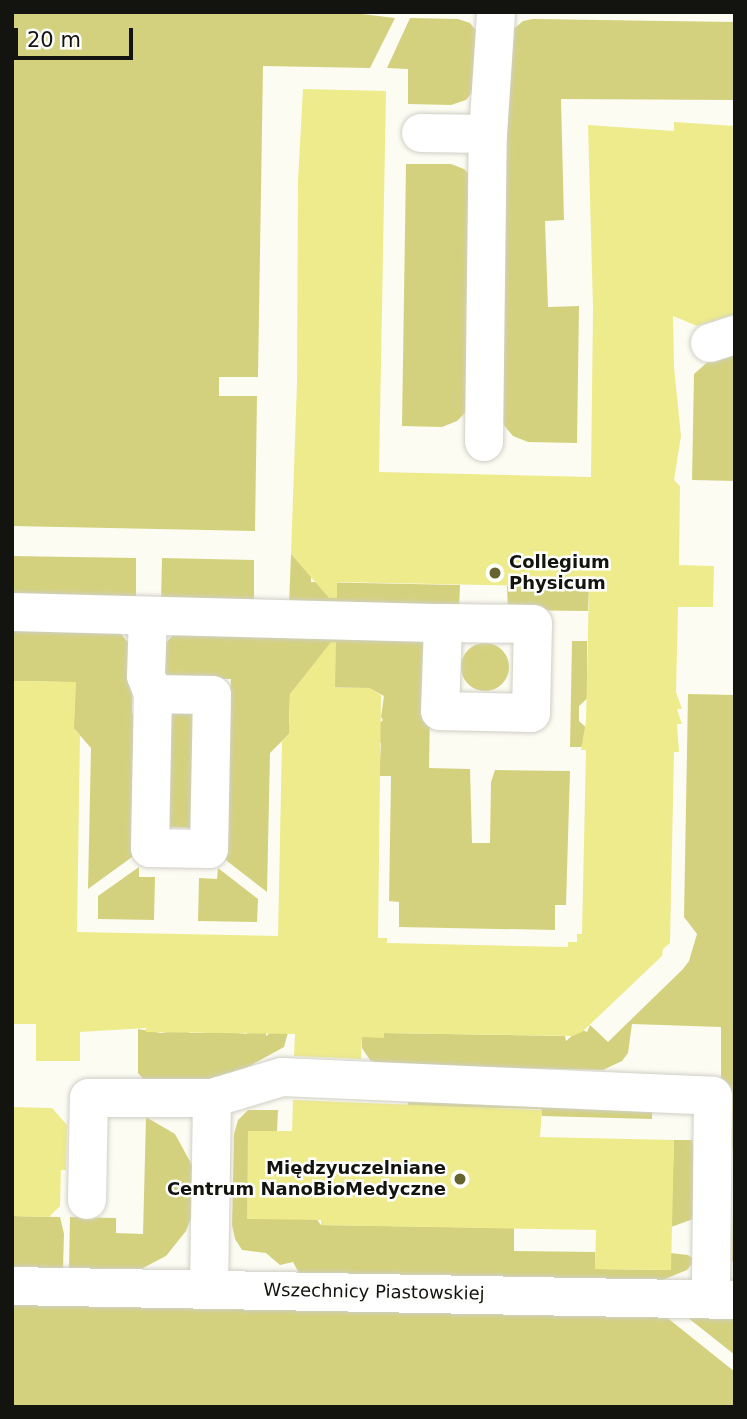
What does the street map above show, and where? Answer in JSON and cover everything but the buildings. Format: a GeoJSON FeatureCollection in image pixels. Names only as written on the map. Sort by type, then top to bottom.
{"type":"FeatureCollection","features":[{"type":"Feature","properties":{"kind":"lane"},"geometry":{"type":"LineString","coordinates":[[484,442],[488,134],[496,12]]}},
{"type":"Feature","properties":{"kind":"lane"},"geometry":{"type":"LineString","coordinates":[[421,133],[488,134]]}},
{"type":"Feature","properties":{"kind":"lane"},"geometry":{"type":"LineString","coordinates":[[12,612],[443,623]]}},
{"type":"Feature","properties":{"kind":"lane"},"geometry":{"type":"LineString","coordinates":[[148,616],[146,676],[153,694]]}},
{"type":"Feature","properties":{"kind":"lane"},"geometry":{"type":"LineString","coordinates":[[87,1200],[89,1098],[212,1098],[282,1077],[713,1096],[723,1300]]}},
{"type":"Feature","properties":{"kind":"lane"},"geometry":{"type":"LineString","coordinates":[[209,1289],[212,1098]]}},
{"type":"Feature","properties":{"kind":"lane","name":"Wszechnicy Piastowskiej"},"geometry":{"type":"LineString","coordinates":[[12,1286],[723,1300]]}},
{"type":"Feature","properties":{"kind":"shaded area"},"geometry":{"type":"Polygon","coordinates":[[[12,12],[345,12],[395,18],[370,68],[263,66],[258,377],[219,377],[219,396],[257,396],[255,531],[12,526],[12,12]]]}},
{"type":"Feature","properties":{"kind":"shaded area"},"geometry":{"type":"Polygon","coordinates":[[[410,18],[458,19],[470,23],[477,32],[475,89],[466,100],[451,105],[408,104],[408,69],[387,68],[410,18]]]}},
{"type":"Feature","properties":{"kind":"shaded area"},"geometry":{"type":"Polygon","coordinates":[[[523,21],[735,22],[735,100],[561,99],[564,220],[545,221],[548,307],[579,306],[577,443],[528,442],[513,436],[503,424],[499,404],[509,33],[523,21]]]}},
{"type":"Feature","properties":{"kind":"shaded area"},"geometry":{"type":"Polygon","coordinates":[[[406,164],[451,164],[464,169],[473,178],[468,410],[457,421],[442,427],[402,426],[406,164]]]}},
{"type":"Feature","properties":{"kind":"shaded area"},"geometry":{"type":"Polygon","coordinates":[[[735,352],[735,481],[692,480],[694,374],[718,353],[735,352]]]}},
{"type":"Feature","properties":{"kind":"shaded area"},"geometry":{"type":"Polygon","coordinates":[[[291,554],[311,561],[311,582],[460,585],[459,609],[289,606],[291,554]]]}},
{"type":"Feature","properties":{"kind":"shaded area"},"geometry":{"type":"Polygon","coordinates":[[[12,556],[136,558],[136,603],[12,600],[12,556]]]}},
{"type":"Feature","properties":{"kind":"shaded area"},"geometry":{"type":"Polygon","coordinates":[[[162,558],[254,560],[254,605],[161,603],[162,558]]]}},
{"type":"Feature","properties":{"kind":"shaded area"},"geometry":{"type":"Polygon","coordinates":[[[507,586],[589,587],[588,611],[508,610],[507,586]]]}},
{"type":"Feature","properties":{"kind":"shaded area"},"geometry":{"type":"Polygon","coordinates":[[[12,627],[110,629],[122,635],[130,645],[133,657],[132,713],[138,719],[139,852],[88,889],[91,748],[70,724],[74,718],[75,689],[68,682],[12,681],[12,627]]]}},
{"type":"Feature","properties":{"kind":"shaded area"},"geometry":{"type":"Polygon","coordinates":[[[187,631],[420,640],[426,646],[431,662],[429,768],[470,769],[472,843],[490,843],[491,782],[495,770],[570,771],[566,905],[555,905],[555,930],[399,927],[399,902],[389,901],[391,776],[379,776],[381,743],[369,731],[383,720],[381,717],[384,696],[369,688],[296,687],[290,694],[289,723],[294,729],[270,753],[267,892],[218,854],[231,679],[160,678],[164,645],[172,636],[187,631]]]}},
{"type":"Feature","properties":{"kind":"shaded area"},"geometry":{"type":"Polygon","coordinates":[[[572,641],[587,641],[587,686],[593,693],[579,706],[579,721],[594,735],[581,747],[570,747],[572,641]]]}},
{"type":"Feature","properties":{"kind":"shaded area"},"geometry":{"type":"Polygon","coordinates":[[[485,643],[502,650],[509,667],[502,684],[485,691],[468,684],[461,667],[468,650],[485,643]]]}},
{"type":"Feature","properties":{"kind":"shaded area"},"geometry":{"type":"Polygon","coordinates":[[[688,694],[735,695],[735,1263],[732,1261],[734,1158],[721,1090],[721,1027],[632,1024],[628,1053],[622,1061],[603,1070],[382,1065],[370,1060],[362,1048],[362,1030],[384,1033],[565,1036],[566,1041],[580,1029],[587,1032],[590,1025],[608,1042],[683,969],[689,961],[697,934],[684,917],[688,694]]]}},
{"type":"Feature","properties":{"kind":"shaded area"},"geometry":{"type":"Polygon","coordinates":[[[160,714],[203,714],[201,828],[158,827],[160,714]]]}},
{"type":"Feature","properties":{"kind":"shaded area"},"geometry":{"type":"Polygon","coordinates":[[[139,867],[139,877],[155,877],[154,920],[98,919],[98,896],[139,867]]]}},
{"type":"Feature","properties":{"kind":"shaded area"},"geometry":{"type":"Polygon","coordinates":[[[218,868],[258,899],[257,922],[198,921],[199,878],[217,879],[218,868]]]}},
{"type":"Feature","properties":{"kind":"shaded area"},"geometry":{"type":"Polygon","coordinates":[[[284,1023],[289,1029],[284,1047],[226,1079],[144,1080],[138,1073],[138,1029],[161,1033],[189,1029],[189,1033],[205,1033],[206,1030],[247,1034],[248,1031],[266,1031],[266,1036],[284,1023]]]}},
{"type":"Feature","properties":{"kind":"shaded area"},"geometry":{"type":"Polygon","coordinates":[[[408,1102],[652,1108],[652,1119],[542,1116],[541,1109],[408,1106],[408,1102]]]}},
{"type":"Feature","properties":{"kind":"shaded area"},"geometry":{"type":"Polygon","coordinates":[[[248,1110],[278,1110],[277,1131],[249,1131],[321,1225],[514,1228],[514,1251],[595,1252],[596,1269],[670,1270],[671,1253],[688,1255],[695,1260],[687,1270],[660,1281],[299,1273],[293,1262],[280,1265],[266,1253],[242,1250],[235,1239],[232,1225],[234,1134],[238,1120],[248,1110]]]}},
{"type":"Feature","properties":{"kind":"shaded area"},"geometry":{"type":"Polygon","coordinates":[[[146,1117],[175,1134],[192,1165],[192,1216],[186,1231],[166,1256],[139,1270],[69,1269],[70,1217],[116,1218],[116,1233],[143,1234],[146,1117]]]}},
{"type":"Feature","properties":{"kind":"shaded area"},"geometry":{"type":"Polygon","coordinates":[[[674,1140],[692,1140],[695,1152],[696,1218],[671,1227],[674,1140]]]}},
{"type":"Feature","properties":{"kind":"shaded area"},"geometry":{"type":"Polygon","coordinates":[[[12,1216],[60,1217],[64,1234],[63,1269],[12,1268],[12,1216]]]}},
{"type":"Feature","properties":{"kind":"shaded area"},"geometry":{"type":"Polygon","coordinates":[[[12,1304],[665,1316],[735,1372],[735,1407],[12,1407],[12,1304]]]}},
{"type":"Feature","properties":{"kind":"shaded area"},"geometry":{"type":"Polygon","coordinates":[[[687,1317],[735,1318],[735,1355],[687,1317]]]}},
{"type":"Feature","properties":{"kind":"place","name":"Collegium Physicum"},"geometry":{"type":"Point","coordinates":[495,573]}},
{"type":"Feature","properties":{"kind":"place","name":"Międzyuczelniane Centrum NanoBioMedyczne"},"geometry":{"type":"Point","coordinates":[460,1179]}}]}
